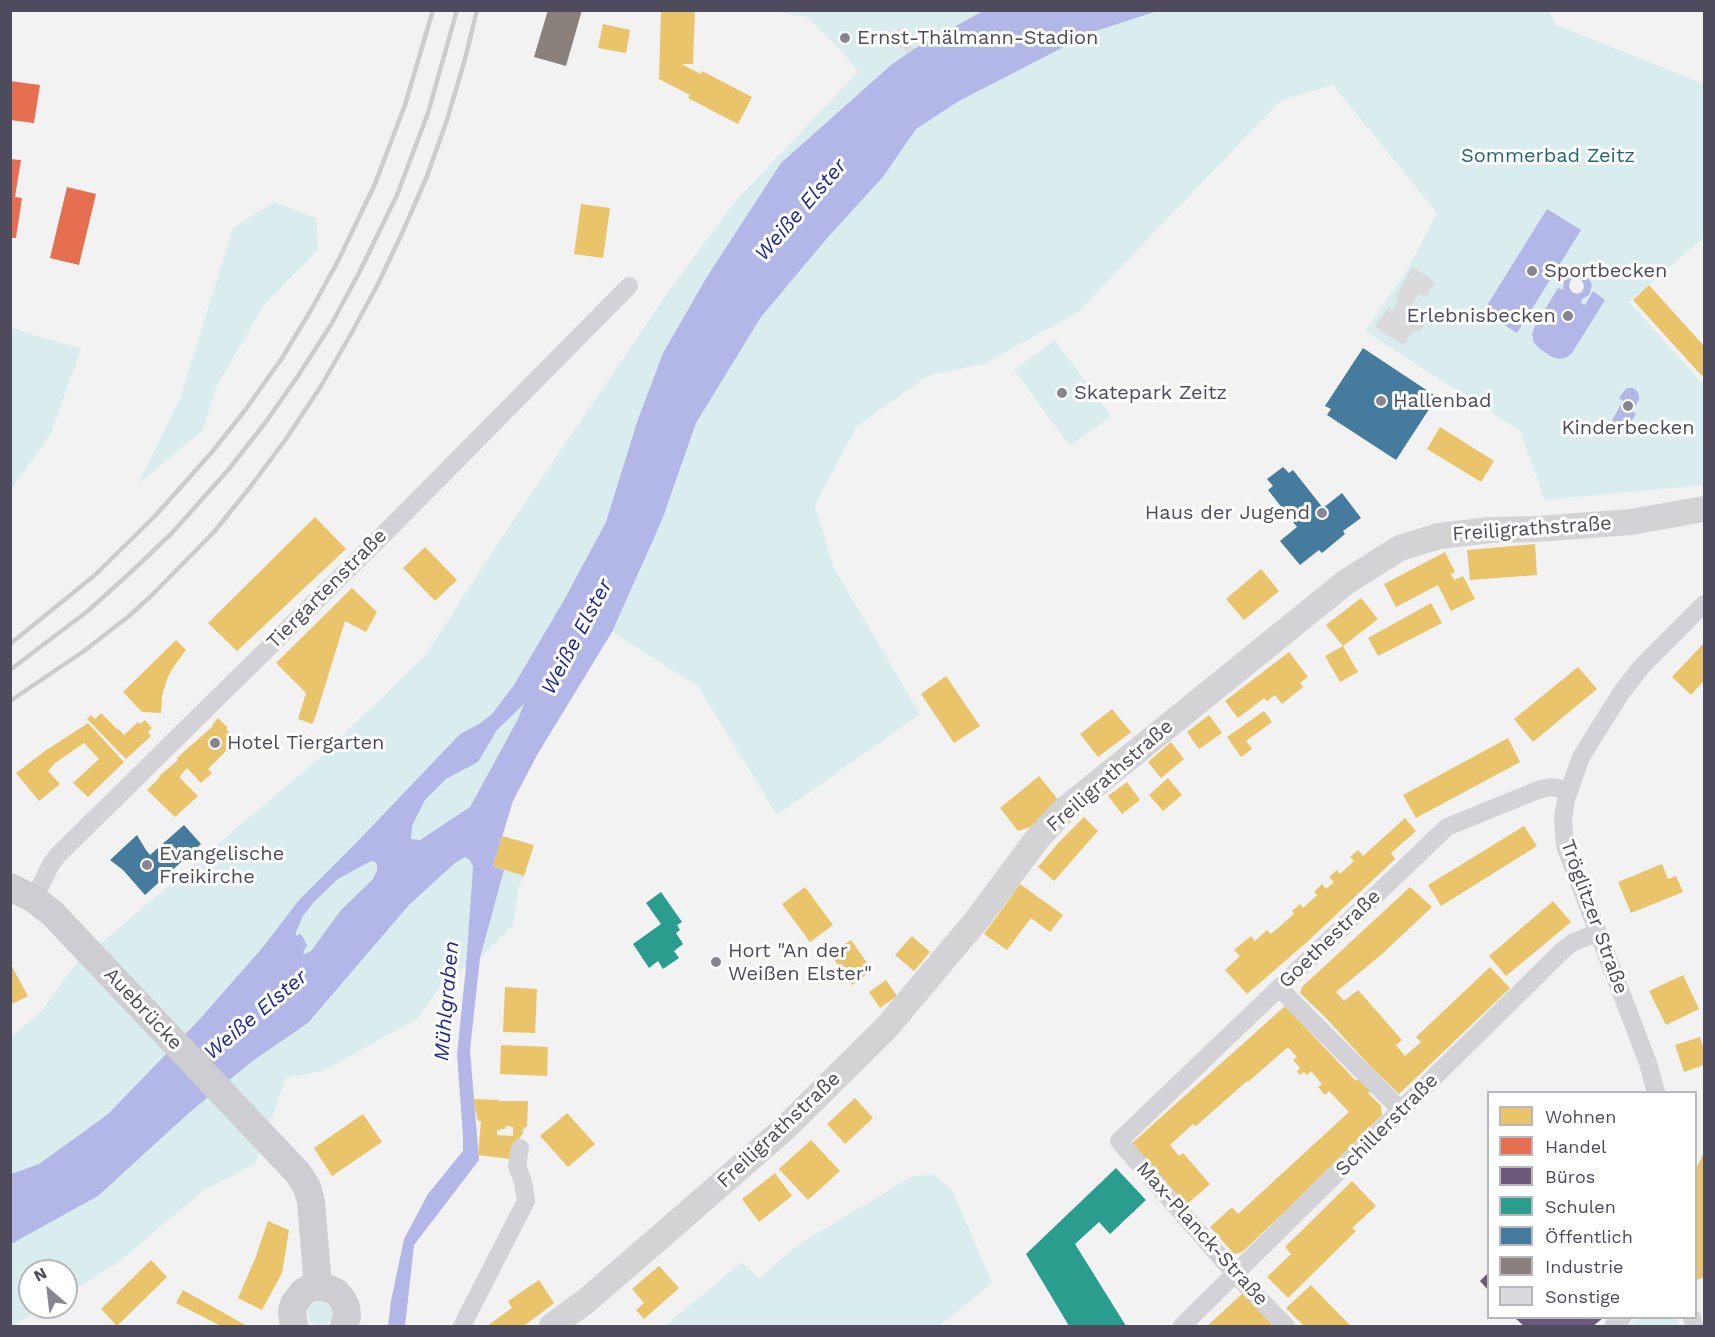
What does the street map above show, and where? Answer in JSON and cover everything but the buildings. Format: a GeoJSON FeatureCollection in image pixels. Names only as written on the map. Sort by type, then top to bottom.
{"type":"FeatureCollection","features":[{"type":"Feature","properties":{"kind":"main road","name":"Auebrücke"},"geometry":{"type":"LineString","coordinates":[[18,895],[44,905],[303,1180],[311,1202],[318,1287]]}},
{"type":"Feature","properties":{"kind":"main road"},"geometry":{"type":"LineString","coordinates":[[294,1326],[292,1312],[298,1298],[310,1288],[318,1287],[336,1292],[342,1299],[347,1316],[344,1326]]}},
{"type":"Feature","properties":{"kind":"street","name":"Tiergartenstraße"},"geometry":{"type":"LineString","coordinates":[[18,895],[387,531],[629,286]]}},
{"type":"Feature","properties":{"kind":"street","name":"Freiligrathstraße"},"geometry":{"type":"LineString","coordinates":[[552,1326],[586,1301],[784,1129],[880,1034],[976,921],[1037,839],[1063,811],[1353,577],[1400,548],[1439,536],[1491,530],[1631,522],[1704,509]]}},
{"type":"Feature","properties":{"kind":"street","name":"Tröglitzer Straße"},"geometry":{"type":"LineString","coordinates":[[1656,1091],[1648,1063],[1565,846],[1563,819],[1569,790],[1581,757],[1621,693],[1642,666],[1704,604]]}},
{"type":"Feature","properties":{"kind":"street","name":"Goethestraße"},"geometry":{"type":"LineString","coordinates":[[1119,1142],[1447,827],[1538,790],[1550,787],[1569,790]]}},
{"type":"Feature","properties":{"kind":"street","name":"Schillerstraße"},"geometry":{"type":"LineString","coordinates":[[1182,1326],[1563,950],[1572,943],[1598,932]]}},
{"type":"Feature","properties":{"kind":"street"},"geometry":{"type":"LineString","coordinates":[[1279,988],[1402,1111]]}},
{"type":"Feature","properties":{"kind":"street","name":"Max-Planck-Straße"},"geometry":{"type":"LineString","coordinates":[[1119,1142],[1236,1275],[1286,1326]]}},
{"type":"Feature","properties":{"kind":"street"},"geometry":{"type":"LineString","coordinates":[[462,1326],[526,1201],[523,1182],[517,1166],[520,1148]]}},
{"type":"Feature","properties":{"kind":"green space","name":"Sommerbad Zeitz"},"geometry":{"type":"Polygon","coordinates":[[[1157,10],[1549,11],[1556,25],[1704,84],[1704,237],[1629,302],[1704,385],[1704,485],[1545,500],[1520,431],[1365,331],[1409,267],[1437,213],[1333,85],[1281,100],[1078,312],[984,364],[929,375],[856,427],[815,505],[833,567],[920,714],[777,815],[698,686],[612,632],[662,520],[696,423],[761,317],[829,236],[883,177],[916,129],[959,101],[1093,32],[1157,10]],[[1575,278],[1570,281],[1569,287],[1577,294],[1582,292],[1584,287],[1580,279],[1575,278]]]}},
{"type":"Feature","properties":{"kind":"green space"},"geometry":{"type":"Polygon","coordinates":[[[769,11],[983,11],[914,49],[891,65],[781,163],[708,275],[663,353],[637,422],[606,522],[514,685],[492,714],[460,734],[299,900],[263,947],[198,1021],[108,1114],[39,1164],[11,1174],[11,1037],[42,1011],[73,967],[316,761],[424,657],[666,295],[733,204],[858,72],[845,55],[807,17],[769,11]]]}},
{"type":"Feature","properties":{"kind":"green space"},"geometry":{"type":"Polygon","coordinates":[[[274,202],[316,218],[318,249],[264,305],[216,387],[203,430],[138,484],[180,399],[233,228],[274,202]]]}},
{"type":"Feature","properties":{"kind":"green space"},"geometry":{"type":"Polygon","coordinates":[[[11,328],[81,349],[51,433],[11,490],[11,328]]]}},
{"type":"Feature","properties":{"kind":"green space","name":"Skatepark Zeitz"},"geometry":{"type":"Polygon","coordinates":[[[1055,340],[1111,416],[1070,446],[1014,370],[1055,340]]]}},
{"type":"Feature","properties":{"kind":"green space"},"geometry":{"type":"Polygon","coordinates":[[[525,703],[470,807],[420,840],[411,840],[412,826],[425,800],[446,779],[478,762],[497,730],[525,703]]]}},
{"type":"Feature","properties":{"kind":"green space"},"geometry":{"type":"Polygon","coordinates":[[[465,857],[470,859],[473,867],[466,966],[444,981],[418,1018],[323,1071],[286,1078],[255,1164],[204,1190],[116,1264],[78,1287],[78,1259],[18,1259],[18,1319],[24,1319],[11,1326],[11,1244],[98,1196],[190,1112],[254,1060],[308,1023],[409,905],[455,863],[465,857]]]}},
{"type":"Feature","properties":{"kind":"green space"},"geometry":{"type":"Polygon","coordinates":[[[371,861],[375,862],[377,870],[373,879],[341,910],[311,951],[304,954],[307,946],[300,935],[296,937],[303,916],[338,879],[371,861]]]}},
{"type":"Feature","properties":{"kind":"green space"},"geometry":{"type":"Polygon","coordinates":[[[504,870],[524,876],[519,886],[513,925],[480,958],[504,870]]]}},
{"type":"Feature","properties":{"kind":"green space"},"geometry":{"type":"Polygon","coordinates":[[[933,1174],[952,1190],[992,1283],[939,1326],[665,1326],[742,1262],[759,1279],[795,1247],[911,1177],[933,1174]]]}},
{"type":"Feature","properties":{"kind":"green space"},"geometry":{"type":"Polygon","coordinates":[[[320,1302],[325,1303],[331,1309],[331,1319],[325,1325],[320,1326],[315,1325],[309,1319],[308,1314],[309,1309],[315,1303],[320,1302]]]}},
{"type":"Feature","properties":{"kind":"green space"},"geometry":{"type":"Polygon","coordinates":[[[1636,1319],[1676,1319],[1679,1326],[1628,1326],[1636,1319]]]}},
{"type":"Feature","properties":{"kind":"water","name":"Weiße Elster"},"geometry":{"type":"Polygon","coordinates":[[[983,11],[1157,11],[1093,32],[959,101],[916,129],[883,177],[829,236],[761,317],[696,423],[662,520],[612,632],[537,755],[513,801],[493,866],[504,870],[480,958],[470,1050],[479,1160],[414,1245],[405,1326],[388,1326],[404,1239],[428,1194],[463,1151],[457,1055],[473,867],[470,860],[465,857],[455,863],[409,905],[308,1023],[254,1060],[190,1112],[98,1196],[11,1244],[11,1174],[39,1164],[108,1114],[198,1021],[263,947],[299,900],[460,734],[492,714],[514,685],[606,522],[637,422],[663,353],[708,275],[781,163],[891,65],[914,49],[983,11]],[[524,704],[497,730],[478,762],[446,779],[425,800],[412,826],[411,839],[420,840],[470,807],[524,704]],[[371,861],[338,879],[303,916],[296,936],[300,934],[307,946],[304,954],[311,951],[341,910],[373,879],[377,865],[371,861]]]}},
{"type":"Feature","properties":{"kind":"water","name":"Sportbecken"},"geometry":{"type":"Polygon","coordinates":[[[1547,209],[1581,230],[1517,333],[1483,312],[1547,209]]]}},
{"type":"Feature","properties":{"kind":"water","name":"Erlebnisbecken"},"geometry":{"type":"Polygon","coordinates":[[[1577,272],[1587,275],[1592,285],[1589,295],[1582,299],[1581,303],[1585,305],[1593,291],[1605,300],[1572,353],[1560,359],[1540,349],[1534,343],[1532,334],[1558,288],[1563,290],[1567,276],[1577,272]],[[1575,278],[1570,281],[1569,287],[1577,294],[1582,292],[1584,287],[1580,279],[1575,278]]]}},
{"type":"Feature","properties":{"kind":"water","name":"Kinderbecken"},"geometry":{"type":"Polygon","coordinates":[[[1628,388],[1637,391],[1639,400],[1632,411],[1636,414],[1627,429],[1619,432],[1612,428],[1612,420],[1623,401],[1619,398],[1628,388]]]}},
{"type":"Feature","properties":{"kind":"railway"},"geometry":{"type":"LineString","coordinates":[[10,644],[95,575],[155,516],[212,452],[282,358],[338,261],[375,184],[405,105],[433,10]]}},
{"type":"Feature","properties":{"kind":"railway"},"geometry":{"type":"LineString","coordinates":[[10,670],[89,610],[172,533],[229,469],[298,376],[332,323],[397,195],[428,113],[457,10]]}},
{"type":"Feature","properties":{"kind":"railway"},"geometry":{"type":"LineString","coordinates":[[10,701],[84,651],[152,595],[214,532],[286,439],[321,386],[351,334],[404,229],[427,176],[447,120],[477,10]]}},
{"type":"Feature","properties":{"kind":"place","name":"Ernst-Thälmann-Stadion"},"geometry":{"type":"Point","coordinates":[845,38]}},
{"type":"Feature","properties":{"kind":"place","name":"Sportbecken"},"geometry":{"type":"Point","coordinates":[1532,271]}},
{"type":"Feature","properties":{"kind":"place","name":"Erlebnisbecken"},"geometry":{"type":"Point","coordinates":[1568,316]}},
{"type":"Feature","properties":{"kind":"place","name":"Skatepark Zeitz"},"geometry":{"type":"Point","coordinates":[1062,393]}},
{"type":"Feature","properties":{"kind":"place","name":"Hallenbad"},"geometry":{"type":"Point","coordinates":[1381,401]}},
{"type":"Feature","properties":{"kind":"place","name":"Kinderbecken"},"geometry":{"type":"Point","coordinates":[1628,406]}},
{"type":"Feature","properties":{"kind":"place","name":"Haus der Jugend"},"geometry":{"type":"Point","coordinates":[1322,513]}},
{"type":"Feature","properties":{"kind":"place","name":"Hotel Tiergarten"},"geometry":{"type":"Point","coordinates":[215,743]}},
{"type":"Feature","properties":{"kind":"place","name":"Evangelische Freikirche"},"geometry":{"type":"Point","coordinates":[147,865]}},
{"type":"Feature","properties":{"kind":"place","name":"Hort \"An der Weißen Elster\""},"geometry":{"type":"Point","coordinates":[716,962]}},
{"type":"Feature","properties":{"kind":"water label","name":"Mühlgraben"},"geometry":{"type":"Point","coordinates":[447,1001]}}]}
